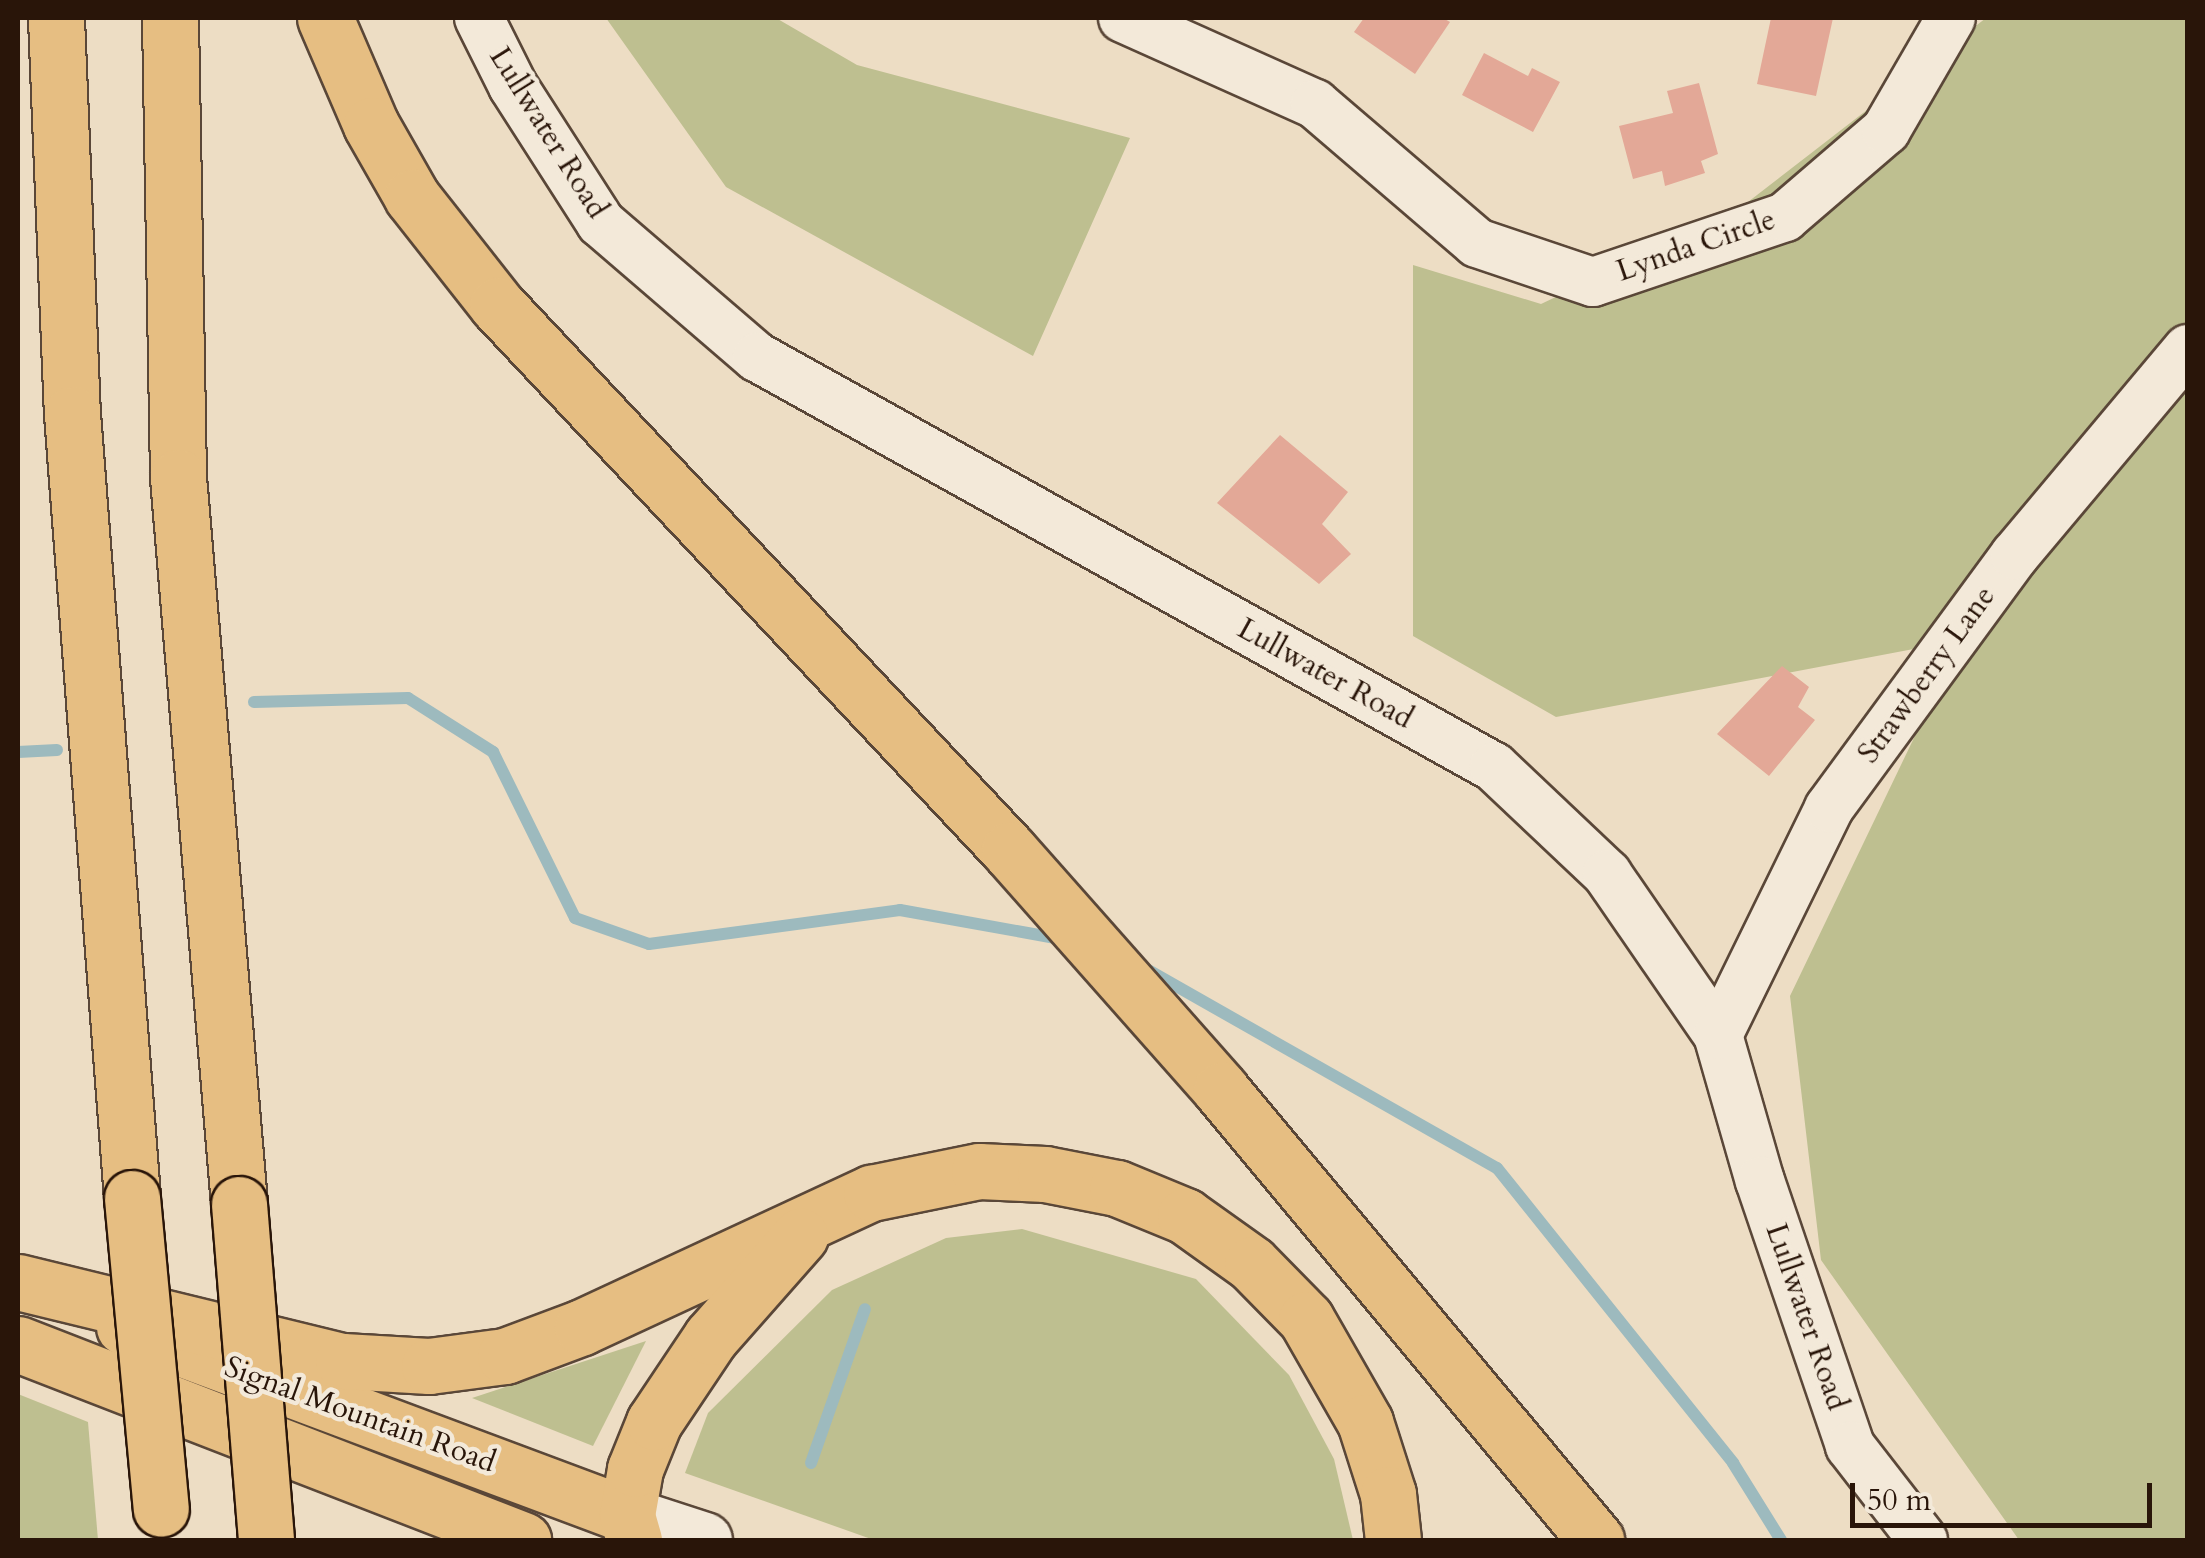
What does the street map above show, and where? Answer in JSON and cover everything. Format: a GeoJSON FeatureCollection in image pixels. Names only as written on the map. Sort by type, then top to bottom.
{"type":"FeatureCollection","features":[{"type":"Feature","properties":{"kind":"main road"},"geometry":{"type":"LineString","coordinates":[[56,18],[72,414],[132,1198],[162,1525]]}},
{"type":"Feature","properties":{"kind":"main road"},"geometry":{"type":"LineString","coordinates":[[170,18],[178,477],[266,1540]]}},
{"type":"Feature","properties":{"kind":"main road"},"geometry":{"type":"LineString","coordinates":[[325,18],[371,124],[412,197],[497,304],[1009,850],[1234,1105],[1596,1540]]}},
{"type":"Feature","properties":{"kind":"main road"},"geometry":{"type":"LineString","coordinates":[[18,1285],[343,1361],[429,1366],[505,1356],[870,1193],[979,1171],[1045,1174],[1117,1188],[1185,1216],[1265,1278],[1306,1319],[1340,1372],[1388,1494],[1393,1540]]}},
{"type":"Feature","properties":{"kind":"main road"},"geometry":{"type":"LineString","coordinates":[[630,1528],[634,1469],[674,1388],[815,1218]]}},
{"type":"Feature","properties":{"kind":"main road","name":"Signal Mountain Road"},"geometry":{"type":"LineString","coordinates":[[18,1285],[630,1528],[704,1540]]}},
{"type":"Feature","properties":{"kind":"main road","name":"Signal Mountain Road"},"geometry":{"type":"LineString","coordinates":[[18,1344],[523,1540]]}},
{"type":"Feature","properties":{"kind":"street","name":"Lullwater Road"},"geometry":{"type":"LineString","coordinates":[[479,18],[513,86],[601,223],[757,356],[1494,767],[1607,874],[1718,1035],[1760,1182],[1850,1446],[1923,1540]]}},
{"type":"Feature","properties":{"kind":"street","name":"Lynda Circle"},"geometry":{"type":"LineString","coordinates":[[1122,18],[1315,104],[1476,243],[1593,282],[1784,217],[1886,130],[1951,18]]}},
{"type":"Feature","properties":{"kind":"street","name":"Strawberry Lane"},"geometry":{"type":"LineString","coordinates":[[1718,1035],[1829,808],[2015,555],[2188,349]]}},
{"type":"Feature","properties":{"kind":"green space"},"geometry":{"type":"Polygon","coordinates":[[[606,18],[776,18],[857,65],[1130,138],[1033,356],[726,187],[606,18]]]}},
{"type":"Feature","properties":{"kind":"green space"},"geometry":{"type":"Polygon","coordinates":[[[1986,18],[2187,18],[2187,1540],[2019,1540],[1821,1260],[1790,996],[1961,640],[1556,717],[1413,636],[1413,265],[1541,304],[1735,212],[1986,18]]]}},
{"type":"Feature","properties":{"kind":"green space"},"geometry":{"type":"Polygon","coordinates":[[[1022,1229],[1196,1279],[1289,1375],[1334,1459],[1353,1540],[874,1540],[685,1473],[708,1413],[832,1290],[946,1238],[1022,1229]]]}},
{"type":"Feature","properties":{"kind":"green space"},"geometry":{"type":"Polygon","coordinates":[[[646,1341],[593,1446],[472,1398],[646,1341]]]}},
{"type":"Feature","properties":{"kind":"green space"},"geometry":{"type":"Polygon","coordinates":[[[18,1394],[88,1422],[98,1540],[18,1540],[18,1394]]]}},
{"type":"Feature","properties":{"kind":"building"},"geometry":{"type":"Polygon","coordinates":[[[1364,18],[1443,18],[1450,22],[1415,74],[1354,32],[1364,18]]]}},
{"type":"Feature","properties":{"kind":"building"},"geometry":{"type":"Polygon","coordinates":[[[1771,18],[1833,18],[1816,96],[1757,84],[1771,18]]]}},
{"type":"Feature","properties":{"kind":"building"},"geometry":{"type":"Polygon","coordinates":[[[1484,53],[1528,76],[1532,68],[1560,82],[1533,132],[1462,95],[1484,53]]]}},
{"type":"Feature","properties":{"kind":"building"},"geometry":{"type":"Polygon","coordinates":[[[1699,83],[1718,154],[1701,161],[1705,173],[1665,186],[1662,171],[1633,179],[1619,126],[1673,113],[1667,91],[1699,83]]]}},
{"type":"Feature","properties":{"kind":"building"},"geometry":{"type":"Polygon","coordinates":[[[1280,435],[1348,492],[1322,524],[1351,554],[1319,584],[1217,503],[1280,435]]]}},
{"type":"Feature","properties":{"kind":"building"},"geometry":{"type":"Polygon","coordinates":[[[1782,666],[1809,687],[1798,707],[1815,720],[1769,776],[1717,734],[1782,666]]]}},
{"type":"Feature","properties":{"kind":"waterway"},"geometry":{"type":"LineString","coordinates":[[254,702],[408,698],[493,752],[575,918],[649,944],[900,910],[1056,938]]}},
{"type":"Feature","properties":{"kind":"waterway"},"geometry":{"type":"LineString","coordinates":[[18,752],[57,750]]}},
{"type":"Feature","properties":{"kind":"waterway"},"geometry":{"type":"LineString","coordinates":[[1141,966],[1497,1168],[1733,1463],[1781,1540]]}},
{"type":"Feature","properties":{"kind":"waterway"},"geometry":{"type":"LineString","coordinates":[[811,1463],[865,1309]]}}]}
